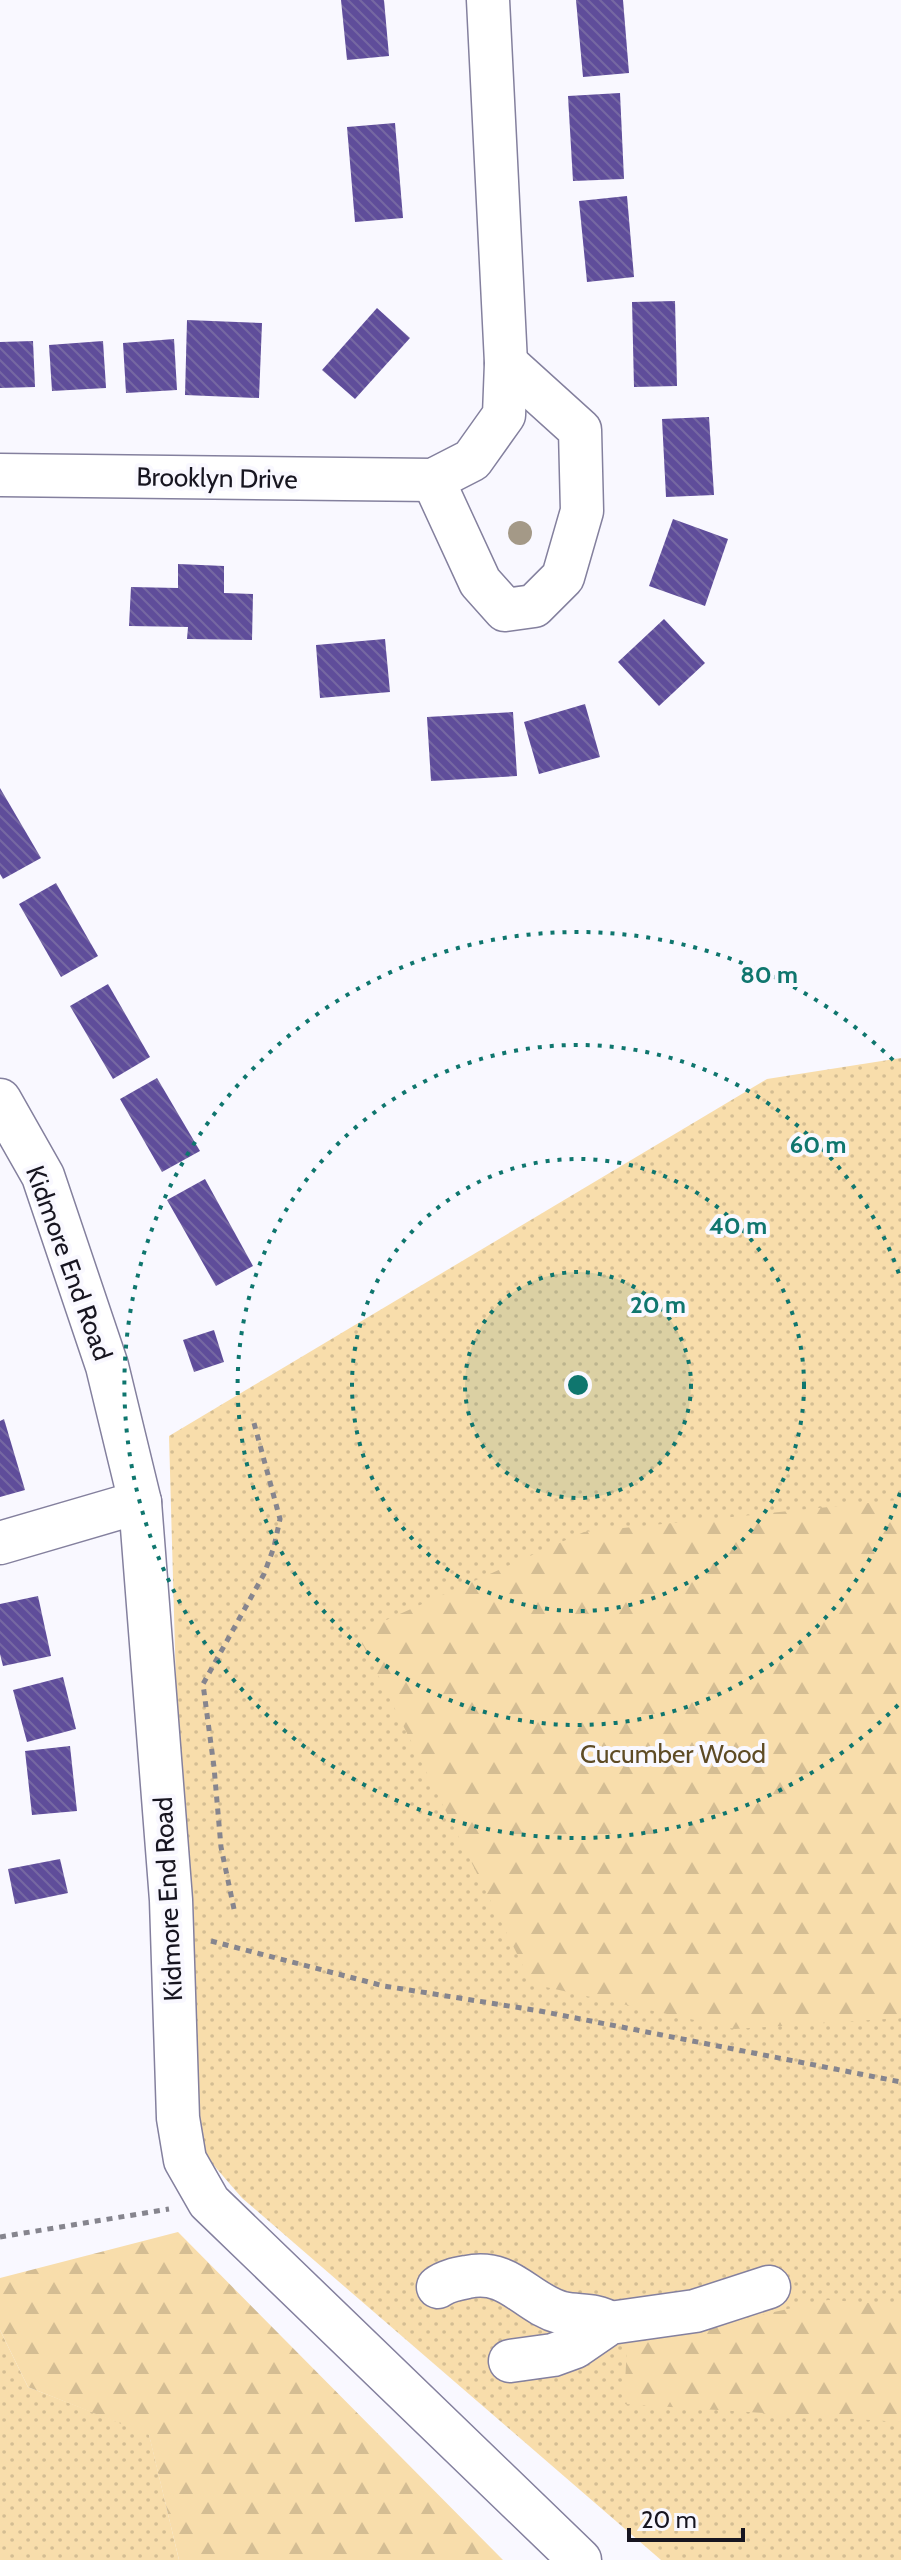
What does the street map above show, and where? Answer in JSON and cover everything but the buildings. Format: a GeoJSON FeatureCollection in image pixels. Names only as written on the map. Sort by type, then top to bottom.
{"type":"FeatureCollection","features":[{"type":"Feature","properties":{"kind":"street","name":"Brooklyn Drive"},"geometry":{"type":"LineString","coordinates":[[0,475],[433,480],[472,460],[504,415],[506,363],[488,0]]}},
{"type":"Feature","properties":{"kind":"street"},"geometry":{"type":"LineString","coordinates":[[433,480],[480,582],[505,610],[534,606],[563,577],[582,511],[580,430],[506,363]]}},
{"type":"Feature","properties":{"kind":"street","name":"Kidmore End Road"},"geometry":{"type":"LineString","coordinates":[[0,1100],[43,1176],[107,1366],[140,1502],[172,1931],[178,2118],[185,2160],[209,2202],[580,2560]]}},
{"type":"Feature","properties":{"kind":"street"},"geometry":{"type":"LineString","coordinates":[[0,1543],[140,1502]]}},
{"type":"Feature","properties":{"kind":"street"},"geometry":{"type":"LineString","coordinates":[[438,2287],[474,2276],[504,2279],[546,2307],[564,2314],[599,2316],[610,2323]]}},
{"type":"Feature","properties":{"kind":"street"},"geometry":{"type":"LineString","coordinates":[[510,2361],[553,2355],[575,2347],[610,2323],[695,2311],[769,2287]]}},
{"type":"Feature","properties":{"kind":"path"},"geometry":{"type":"LineString","coordinates":[[234,1909],[221,1847],[203,1684],[264,1574],[280,1519],[254,1423]]}},
{"type":"Feature","properties":{"kind":"path"},"geometry":{"type":"LineString","coordinates":[[172,1931],[384,1986],[540,2011],[901,2082]]}},
{"type":"Feature","properties":{"kind":"path"},"geometry":{"type":"LineString","coordinates":[[0,2237],[209,2202]]}},
{"type":"Feature","properties":{"kind":"green space"},"geometry":{"type":"Polygon","coordinates":[[[901,1058],[901,2560],[661,2560],[242,2198],[204,2154],[194,2102],[183,1934],[169,1436],[767,1079],[901,1058]]]}},
{"type":"Feature","properties":{"kind":"green space","name":"Cucumber Wood"},"geometry":{"type":"Polygon","coordinates":[[[901,1498],[901,2018],[735,2029],[532,1984],[357,1633],[584,1532],[901,1498]]]}},
{"type":"Feature","properties":{"kind":"green space"},"geometry":{"type":"Polygon","coordinates":[[[178,2232],[503,2560],[179,2560],[149,2435],[28,2387],[0,2330],[0,2278],[178,2232]]]}},
{"type":"Feature","properties":{"kind":"green space"},"geometry":{"type":"Polygon","coordinates":[[[828,2300],[901,2305],[901,2422],[624,2404],[627,2345],[828,2300]]]}},
{"type":"Feature","properties":{"kind":"green space"},"geometry":{"type":"Polygon","coordinates":[[[0,2330],[28,2387],[149,2434],[179,2560],[0,2560],[0,2330]]]}}]}
